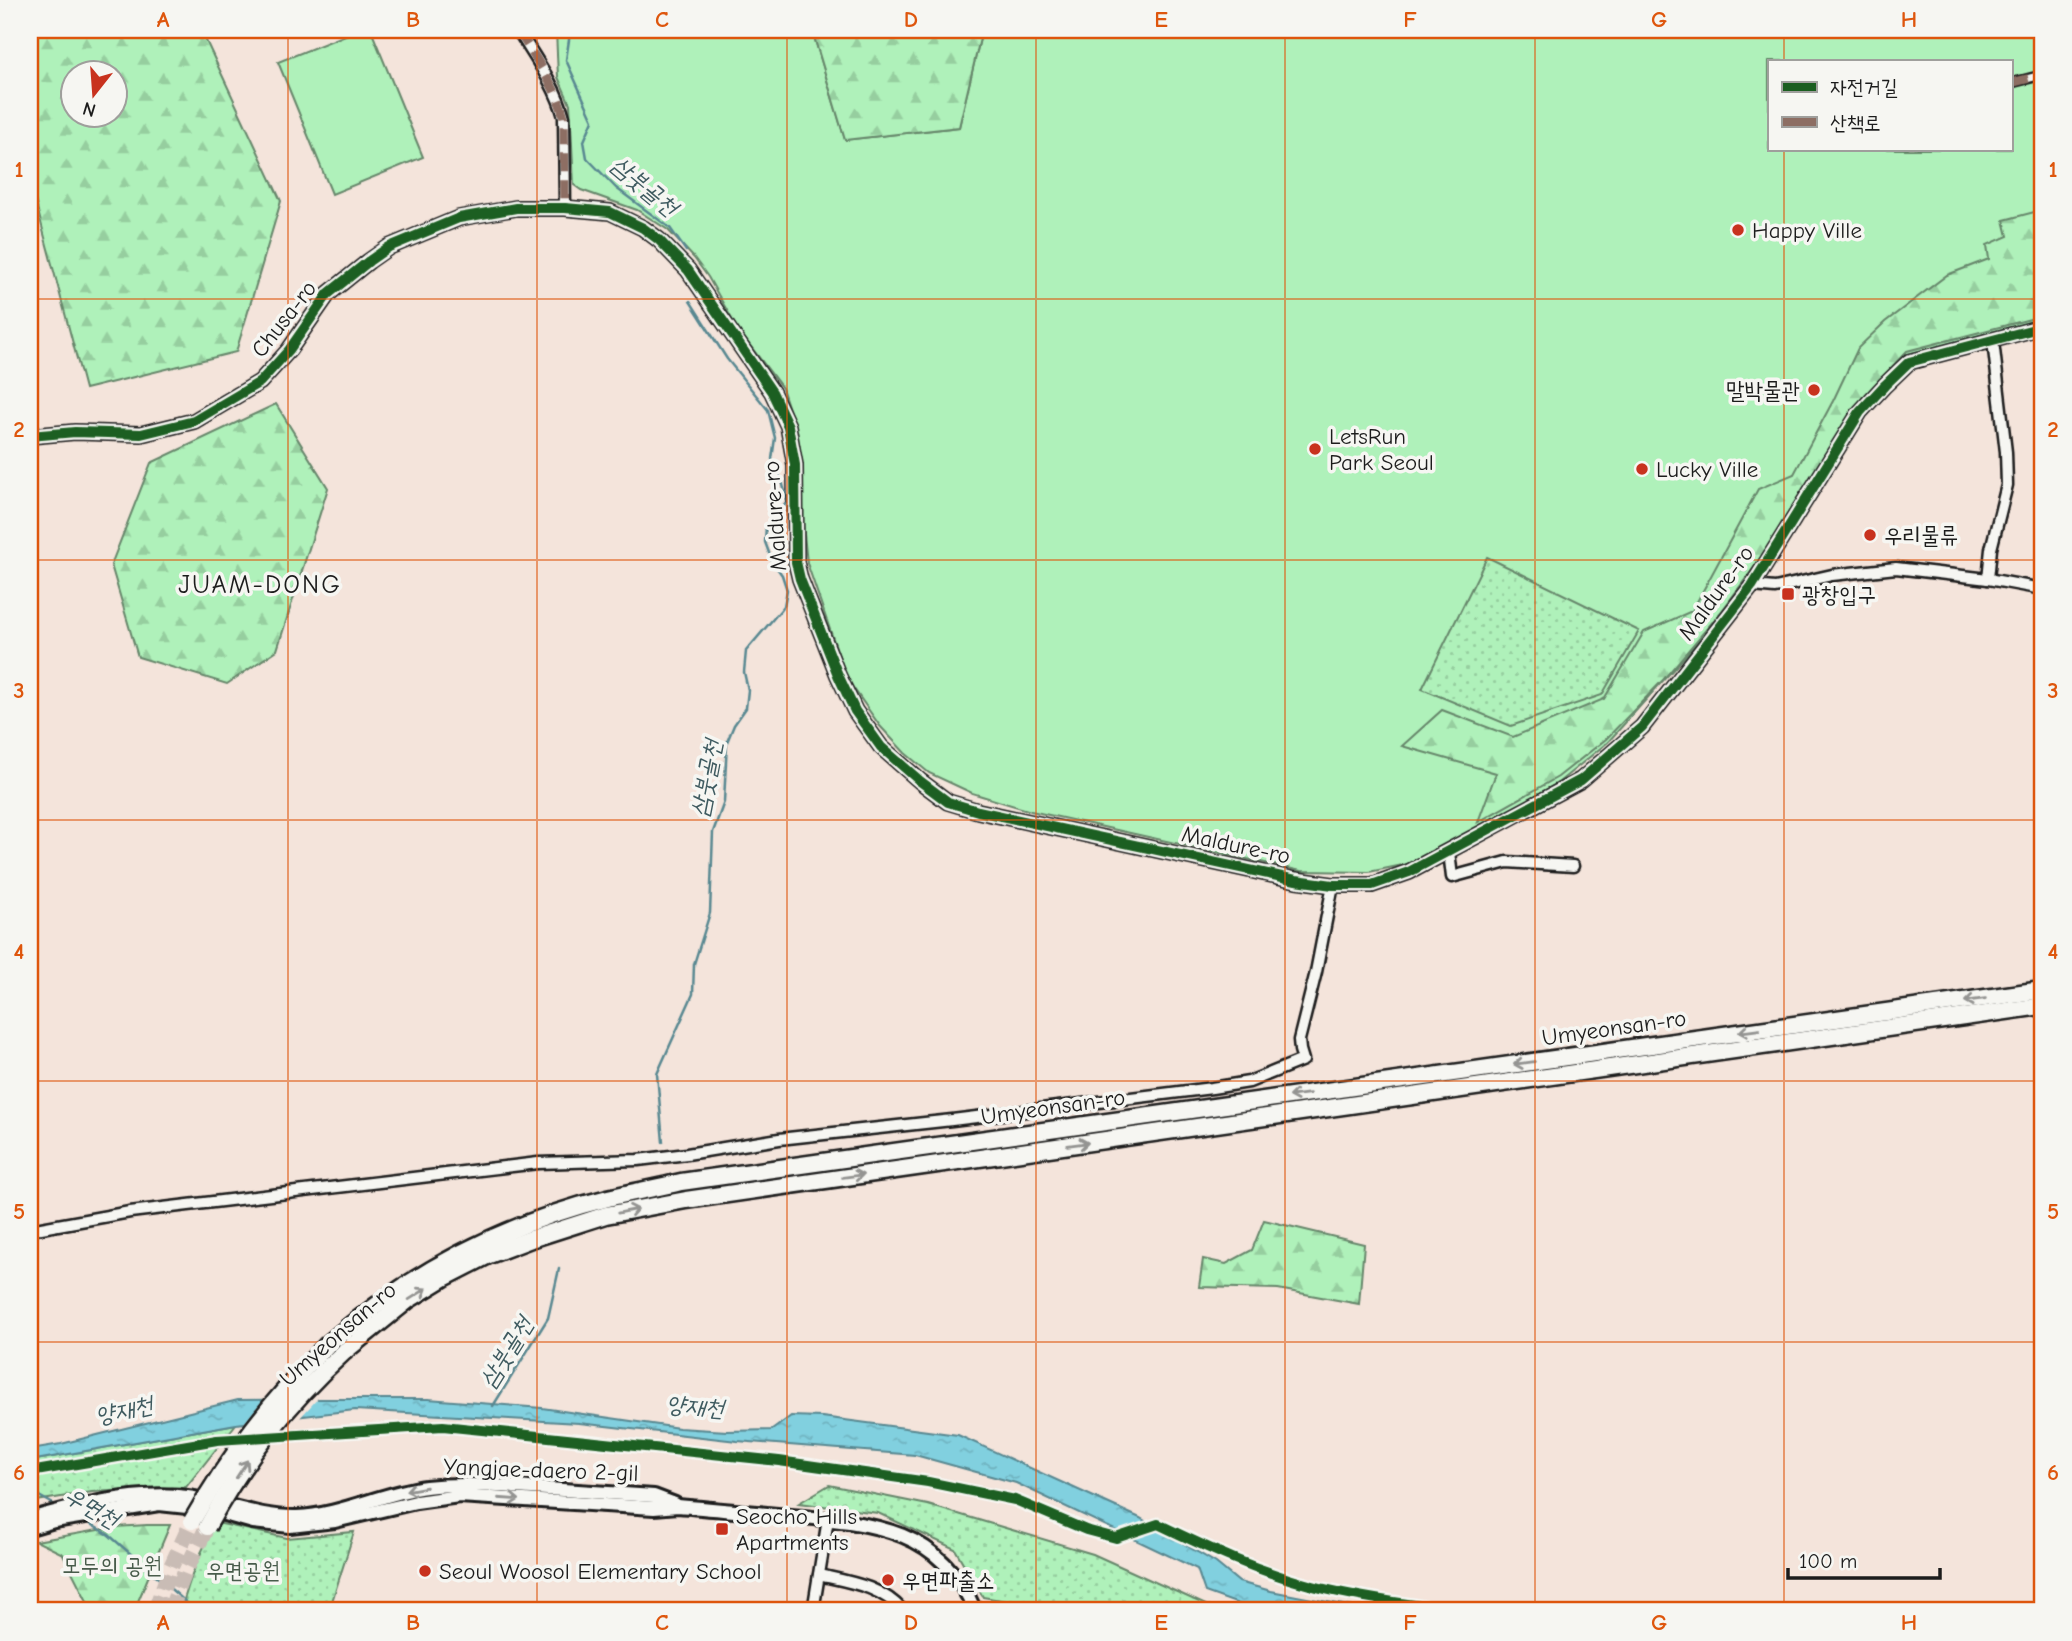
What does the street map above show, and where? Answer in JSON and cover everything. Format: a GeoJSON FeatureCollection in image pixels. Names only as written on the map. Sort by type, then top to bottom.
{"type":"FeatureCollection","features":[{"type":"Feature","properties":{"kind":"highway","name":"Umyeonsan-ro"},"geometry":{"type":"LineString","coordinates":[[2042,990],[681,1182],[607,1198],[538,1220],[485,1241],[439,1264],[359,1317],[292,1381],[252,1428],[212,1486],[200,1524],[225,1495],[268,1431],[314,1379],[408,1300],[489,1255],[606,1215],[687,1200],[2042,1006]]}},
{"type":"Feature","properties":{"kind":"street"},"geometry":{"type":"LineString","coordinates":[[519,30],[561,105],[564,117],[565,208]]}},
{"type":"Feature","properties":{"kind":"street"},"geometry":{"type":"LineString","coordinates":[[2012,83],[2042,75]]}},
{"type":"Feature","properties":{"kind":"street","name":"Chusa-ro"},"geometry":{"type":"LineString","coordinates":[[30,436],[75,432],[141,433],[194,421],[260,382],[289,350],[328,293],[390,247],[459,218],[516,208],[565,208]]}},
{"type":"Feature","properties":{"kind":"street","name":"Maldure-ro"},"geometry":{"type":"LineString","coordinates":[[565,208],[610,212],[643,228],[659,240],[688,270],[772,392],[788,426],[795,465],[795,553],[800,579],[838,675],[855,710],[881,747],[948,802],[978,811],[1296,880],[1333,885],[1372,885],[1409,872],[1581,780],[1642,727],[1752,586],[1860,412],[1885,385],[1909,362],[2042,327]]}},
{"type":"Feature","properties":{"kind":"street"},"geometry":{"type":"LineString","coordinates":[[1988,579],[1991,549],[2007,485],[2006,452],[1993,341]]}},
{"type":"Feature","properties":{"kind":"street"},"geometry":{"type":"LineString","coordinates":[[1752,586],[1775,588],[1832,575],[1896,568],[1988,579],[2042,589]]}},
{"type":"Feature","properties":{"kind":"street"},"geometry":{"type":"LineString","coordinates":[[1449,852],[1452,877],[1507,862],[1573,866]]}},
{"type":"Feature","properties":{"kind":"street"},"geometry":{"type":"LineString","coordinates":[[30,1230],[143,1211],[538,1163],[638,1160],[779,1139],[966,1119],[1249,1082],[1303,1060],[1299,1040],[1333,885]]}},
{"type":"Feature","properties":{"kind":"street","name":"Yangjae-daero 2-gil"},"geometry":{"type":"LineString","coordinates":[[32,1524],[99,1508],[172,1505],[206,1509],[253,1522],[290,1525],[335,1521],[416,1502],[459,1496],[654,1508],[678,1506],[828,1519],[881,1527],[900,1534],[931,1552],[956,1576],[975,1611]]}},
{"type":"Feature","properties":{"kind":"street"},"geometry":{"type":"LineString","coordinates":[[813,1611],[828,1519]]}},
{"type":"Feature","properties":{"kind":"street"},"geometry":{"type":"LineString","coordinates":[[819,1575],[879,1592],[904,1611]]}},
{"type":"Feature","properties":{"kind":"green space"},"geometry":{"type":"Polygon","coordinates":[[[30,30],[201,30],[281,201],[236,352],[85,389],[30,181],[30,30]]]}},
{"type":"Feature","properties":{"kind":"green space"},"geometry":{"type":"Polygon","coordinates":[[[358,30],[371,30],[423,157],[332,194],[278,62],[358,30]]]}},
{"type":"Feature","properties":{"kind":"green space","name":"LetsRun Park Seoul"},"geometry":{"type":"Polygon","coordinates":[[[556,30],[812,30],[845,140],[959,127],[982,30],[2042,30],[2042,321],[1910,355],[1884,380],[1760,565],[1720,617],[1608,742],[1559,782],[1422,861],[1369,872],[1301,871],[1031,811],[972,793],[929,773],[905,753],[880,726],[847,679],[807,563],[795,427],[782,388],[737,328],[708,277],[668,230],[637,210],[574,185],[570,104],[558,77],[556,30]]]}},
{"type":"Feature","properties":{"kind":"green space"},"geometry":{"type":"Polygon","coordinates":[[[812,30],[982,30],[959,127],[845,140],[812,30]]]}},
{"type":"Feature","properties":{"kind":"green space"},"geometry":{"type":"Polygon","coordinates":[[[2042,210],[2042,316],[1907,351],[1862,398],[1761,558],[1721,612],[1663,680],[1606,739],[1558,777],[1478,822],[1496,773],[1402,746],[1442,710],[1513,737],[1604,699],[1644,632],[1692,611],[1758,489],[1794,474],[1858,348],[1885,322],[1947,275],[1989,259],[1987,245],[2008,236],[2004,220],[2042,210]]]}},
{"type":"Feature","properties":{"kind":"green space"},"geometry":{"type":"Polygon","coordinates":[[[276,404],[328,488],[277,650],[227,684],[138,657],[111,565],[151,463],[276,404]]]}},
{"type":"Feature","properties":{"kind":"green space"},"geometry":{"type":"Polygon","coordinates":[[[1487,557],[1639,631],[1602,695],[1511,726],[1422,689],[1487,557]]]}},
{"type":"Feature","properties":{"kind":"green space"},"geometry":{"type":"Polygon","coordinates":[[[1264,1220],[1364,1244],[1359,1304],[1278,1289],[1199,1287],[1203,1259],[1226,1264],[1252,1250],[1264,1220]]]}},
{"type":"Feature","properties":{"kind":"green space"},"geometry":{"type":"Polygon","coordinates":[[[236,1424],[186,1487],[92,1492],[30,1502],[30,1461],[236,1424]]]}},
{"type":"Feature","properties":{"kind":"green space"},"geometry":{"type":"Polygon","coordinates":[[[829,1485],[928,1505],[1093,1554],[1219,1611],[1067,1611],[983,1597],[955,1549],[878,1513],[799,1503],[829,1485]]]}},
{"type":"Feature","properties":{"kind":"green space","name":"우면공원"},"geometry":{"type":"Polygon","coordinates":[[[217,1523],[287,1538],[354,1532],[329,1611],[181,1611],[205,1544],[217,1523]]]}},
{"type":"Feature","properties":{"kind":"green space","name":"모두의 공원"},"geometry":{"type":"Polygon","coordinates":[[[170,1525],[134,1611],[92,1611],[63,1554],[36,1541],[115,1527],[170,1525]]]}},
{"type":"Feature","properties":{"kind":"water"},"geometry":{"type":"Polygon","coordinates":[[[428,1399],[542,1408],[679,1428],[727,1431],[772,1430],[791,1416],[822,1417],[958,1435],[1140,1518],[1216,1563],[1239,1582],[1374,1611],[1258,1611],[1205,1592],[1197,1569],[1016,1483],[915,1455],[737,1441],[579,1423],[355,1410],[236,1424],[30,1461],[30,1449],[61,1444],[238,1400],[428,1399]]]}},
{"type":"Feature","properties":{"kind":"pier"},"geometry":{"type":"Polygon","coordinates":[[[321,1395],[298,1420],[241,1427],[266,1396],[321,1395]]]}},
{"type":"Feature","properties":{"kind":"waterway","name":"삼붓골천"},"geometry":{"type":"LineString","coordinates":[[569,30],[566,60],[593,120],[584,141],[587,158],[616,188],[670,228],[686,251]]}},
{"type":"Feature","properties":{"kind":"waterway","name":"삼붓골천"},"geometry":{"type":"LineString","coordinates":[[663,1142],[657,1074],[693,994],[694,964],[710,913],[713,832],[724,802],[727,742],[734,725],[746,708],[746,651],[784,606],[787,590],[765,542],[766,525],[779,516],[787,500],[772,459],[775,438],[768,410],[727,359],[690,301]]}},
{"type":"Feature","properties":{"kind":"waterway","name":"삼붓골천"},"geometry":{"type":"LineString","coordinates":[[493,1406],[548,1318],[559,1269]]}},
{"type":"Feature","properties":{"kind":"waterway","name":"우면천"},"geometry":{"type":"LineString","coordinates":[[30,1491],[57,1506]]}},
{"type":"Feature","properties":{"kind":"waterway","name":"우면천"},"geometry":{"type":"LineString","coordinates":[[85,1521],[109,1535],[196,1611]]}},
{"type":"Feature","properties":{"kind":"tunnel"},"geometry":{"type":"LineString","coordinates":[[155,1611],[192,1521]]}},
{"type":"Feature","properties":{"kind":"tunnel"},"geometry":{"type":"LineString","coordinates":[[170,1611],[207,1527]]}},
{"type":"Feature","properties":{"kind":"marked path"},"geometry":{"type":"LineString","coordinates":[[518,30],[550,83],[564,117],[565,208]]}},
{"type":"Feature","properties":{"kind":"marked path"},"geometry":{"type":"LineString","coordinates":[[2012,83],[2042,75]]}},
{"type":"Feature","properties":{"kind":"cycle path"},"geometry":{"type":"LineString","coordinates":[[30,436],[75,432],[141,434],[194,421],[260,382],[289,350],[328,294],[369,261],[389,247],[459,218],[516,208],[610,212],[643,228],[659,240],[688,270],[772,392],[788,426],[795,465],[796,562],[800,579],[855,711],[881,747],[948,802],[978,811],[1296,880],[1333,885],[1372,885],[1409,872],[1581,780],[1642,727],[1752,586],[1860,412],[1909,362],[2042,327]]}},
{"type":"Feature","properties":{"kind":"cycle path"},"geometry":{"type":"LineString","coordinates":[[30,1472],[217,1440],[443,1426],[779,1461],[928,1482],[1015,1500],[1086,1530],[1116,1538],[1158,1524],[1234,1559],[1313,1586],[1451,1611]]}},
{"type":"Feature","properties":{"kind":"place","name":"Happy Ville"},"geometry":{"type":"Point","coordinates":[1738,230]}},
{"type":"Feature","properties":{"kind":"place","name":"말박물관"},"geometry":{"type":"Point","coordinates":[1814,390]}},
{"type":"Feature","properties":{"kind":"place","name":"LetsRun Park Seoul"},"geometry":{"type":"Point","coordinates":[1315,449]}},
{"type":"Feature","properties":{"kind":"place","name":"Lucky Ville"},"geometry":{"type":"Point","coordinates":[1642,469]}},
{"type":"Feature","properties":{"kind":"place","name":"우리물류"},"geometry":{"type":"Point","coordinates":[1870,535]}},
{"type":"Feature","properties":{"kind":"place","name":"광창입구"},"geometry":{"type":"Point","coordinates":[1788,594]}},
{"type":"Feature","properties":{"kind":"place","name":"Seocho Hills Apartments"},"geometry":{"type":"Point","coordinates":[722,1529]}},
{"type":"Feature","properties":{"kind":"place","name":"Seoul Woosol Elementary School"},"geometry":{"type":"Point","coordinates":[425,1571]}},
{"type":"Feature","properties":{"kind":"place","name":"우면파출소"},"geometry":{"type":"Point","coordinates":[888,1580]}},
{"type":"Feature","properties":{"kind":"district","name":"JUAM-DONG"},"geometry":{"type":"Point","coordinates":[260,585]}},
{"type":"Feature","properties":{"kind":"water label","name":"양재천"},"geometry":{"type":"Point","coordinates":[695,1406]}},
{"type":"Feature","properties":{"kind":"water label","name":"양재천"},"geometry":{"type":"Point","coordinates":[124,1410]}}]}
